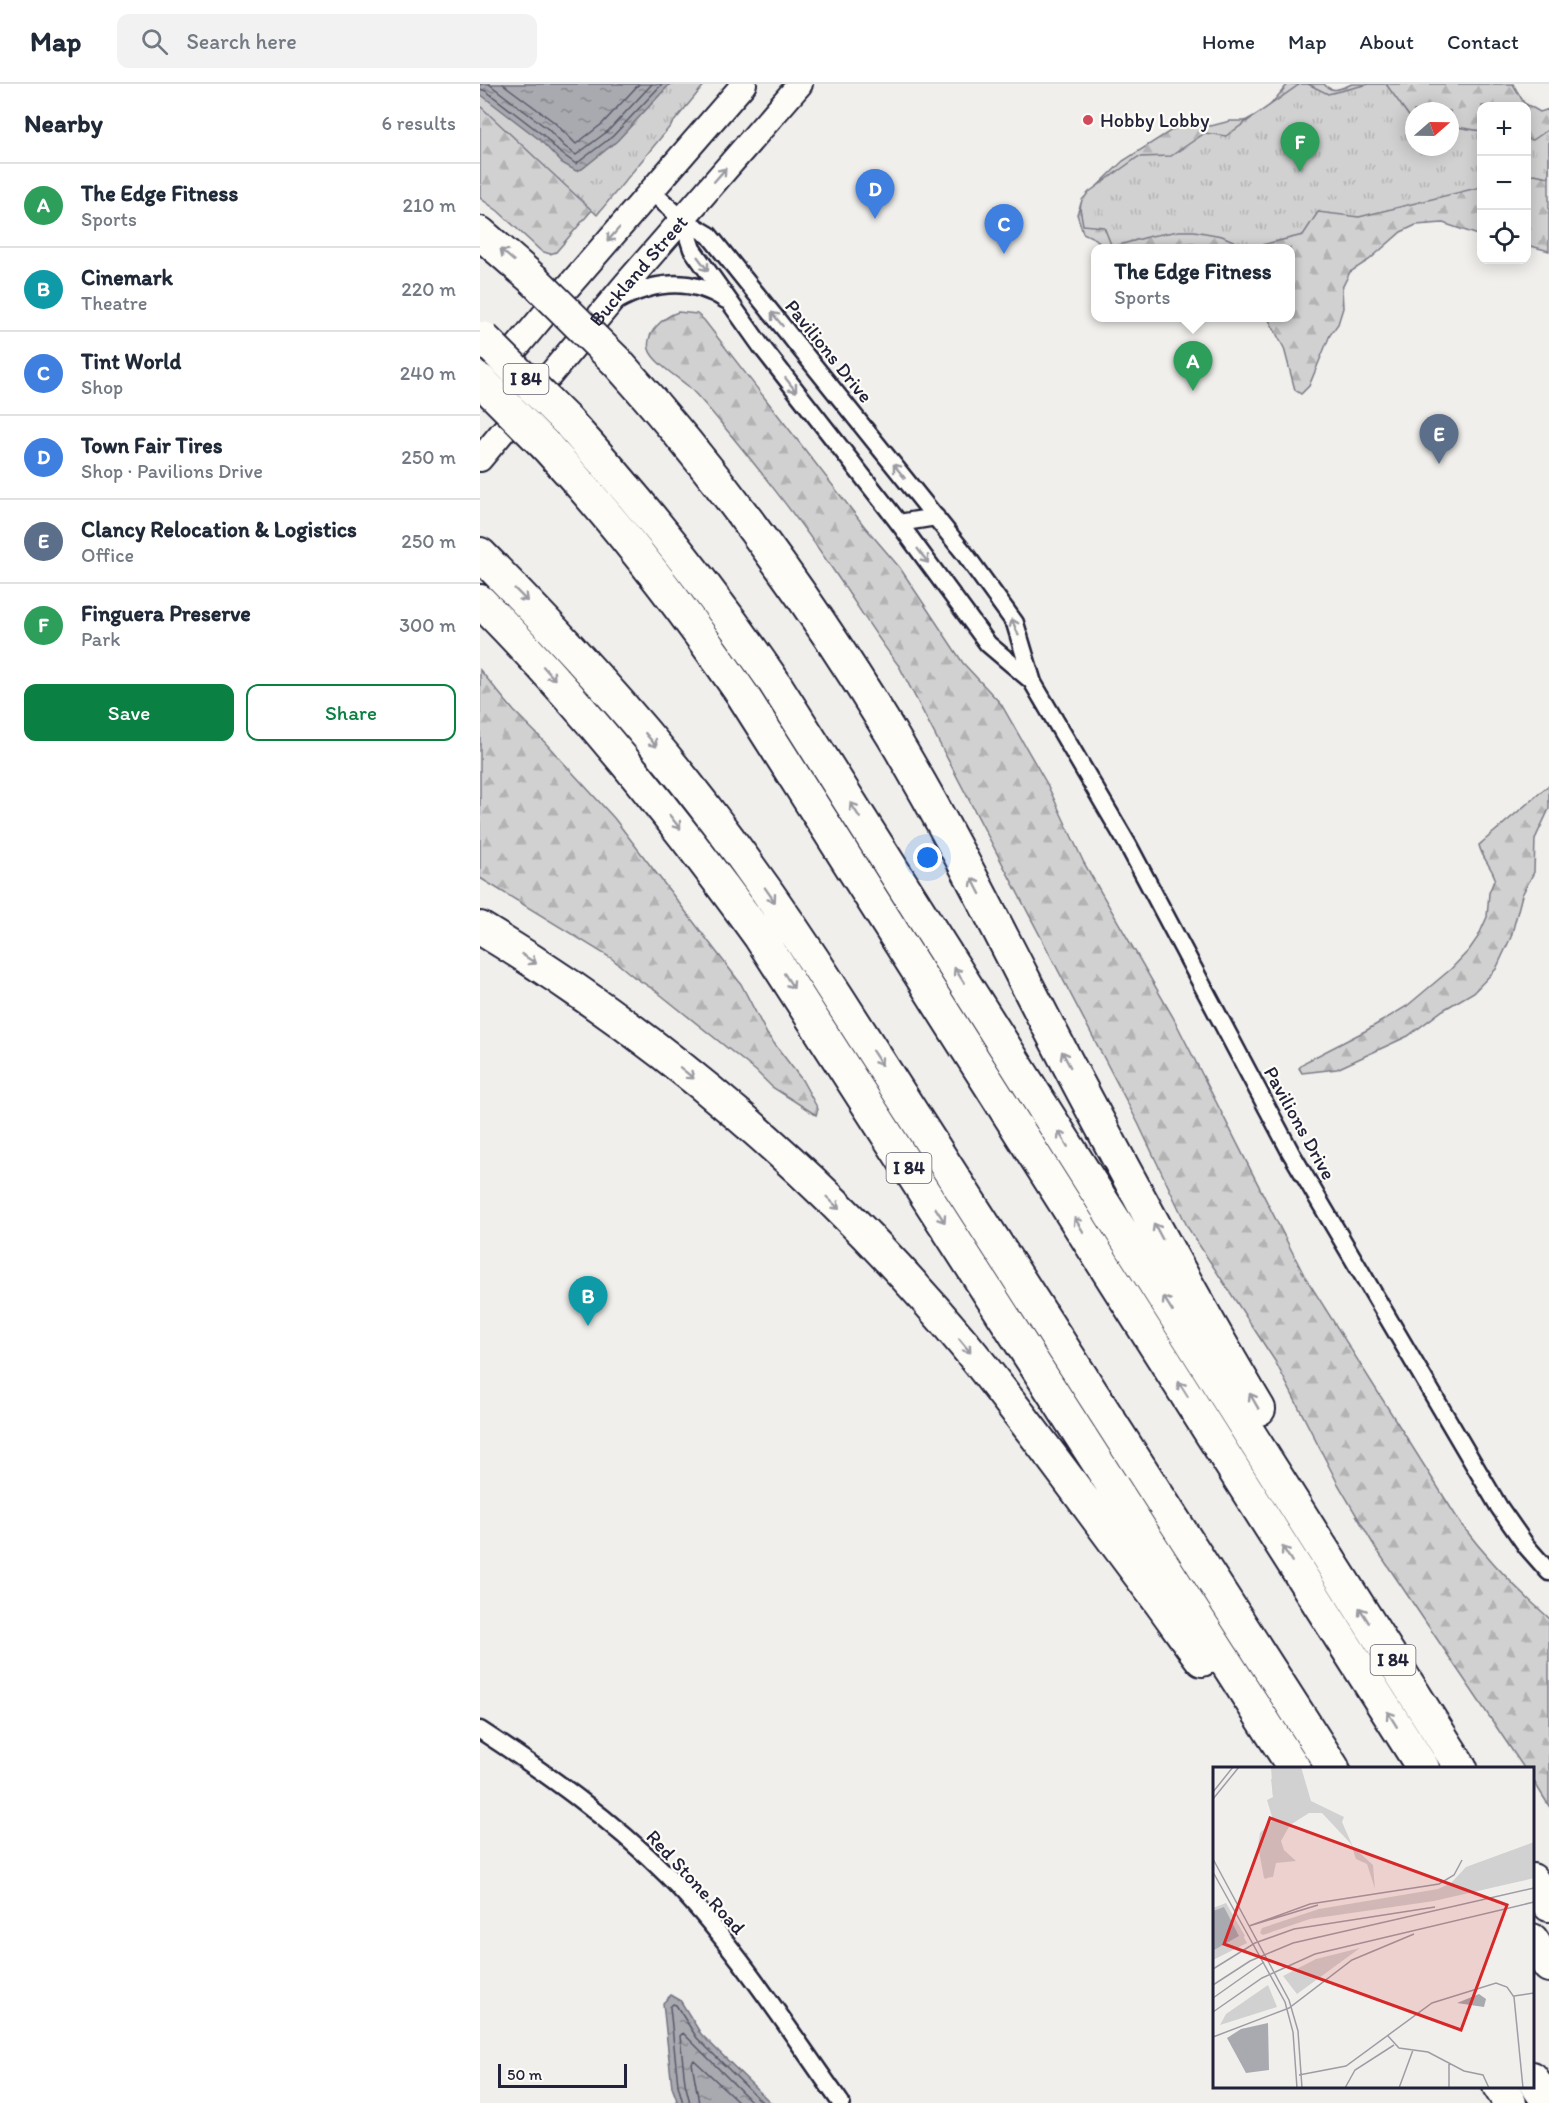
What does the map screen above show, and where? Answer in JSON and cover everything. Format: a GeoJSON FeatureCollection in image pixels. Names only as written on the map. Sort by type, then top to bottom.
{"type":"FeatureCollection","features":[{"type":"Feature","properties":{"kind":"highway"},"geometry":{"type":"LineString","coordinates":[[480,233],[570,314],[617,362],[682,436],[758,532],[821,623],[893,737],[960,857],[1182,1277],[1296,1472],[1334,1567]]}},
{"type":"Feature","properties":{"kind":"highway","name":"I 84"},"geometry":{"type":"LineString","coordinates":[[482,336],[567,421],[664,534],[774,682],[1460,1767]]}},
{"type":"Feature","properties":{"kind":"highway"},"geometry":{"type":"LineString","coordinates":[[480,380],[546,447],[642,557],[742,694],[1422,1767]]}},
{"type":"Feature","properties":{"kind":"highway"},"geometry":{"type":"LineString","coordinates":[[480,554],[573,650],[628,713],[700,801],[774,901],[1331,1767]]}},
{"type":"Feature","properties":{"kind":"highway","name":"I 84"},"geometry":{"type":"LineString","coordinates":[[480,601],[543,666],[625,760],[693,846],[760,937],[1291,1767]]}},
{"type":"Feature","properties":{"kind":"highway"},"geometry":{"type":"LineString","coordinates":[[480,928],[596,1004],[705,1087],[790,1161],[885,1255],[992,1379],[1191,1646],[1291,1767]]}},
{"type":"Feature","properties":{"kind":"highway"},"geometry":{"type":"LineString","coordinates":[[1534,1882],[1549,1905]]}},
{"type":"Feature","properties":{"kind":"highway"},"geometry":{"type":"LineString","coordinates":[[1534,1942],[1549,1966]]}},
{"type":"Feature","properties":{"kind":"highway"},"geometry":{"type":"LineString","coordinates":[[1534,2080],[1549,2103]]}},
{"type":"Feature","properties":{"kind":"highway"},"geometry":{"type":"LineString","coordinates":[[1500,2088],[1510,2103]]}},
{"type":"Feature","properties":{"kind":"main road"},"geometry":{"type":"LineString","coordinates":[[480,391],[744,84]]}},
{"type":"Feature","properties":{"kind":"main road","name":"Buckland Street"},"geometry":{"type":"LineString","coordinates":[[481,457],[682,219],[800,84]]}},
{"type":"Feature","properties":{"kind":"street","name":"Pavilions Drive"},"geometry":{"type":"LineString","coordinates":[[651,191],[682,219],[709,235],[936,517],[1015,623],[1034,683],[1122,836],[1309,1184],[1499,1507],[1522,1541],[1549,1572]]}},
{"type":"Feature","properties":{"kind":"street","name":"Pavilions Drive"},"geometry":{"type":"LineString","coordinates":[[682,219],[692,249],[768,355],[899,523],[988,644],[1034,683]]}},
{"type":"Feature","properties":{"kind":"street","name":"Pavilions Drive"},"geometry":{"type":"LineString","coordinates":[[608,306],[642,290],[675,284],[705,289],[731,304]]}},
{"type":"Feature","properties":{"kind":"street"},"geometry":{"type":"LineString","coordinates":[[899,523],[936,517]]}},
{"type":"Feature","properties":{"kind":"street","name":"Red Stone Road"},"geometry":{"type":"LineString","coordinates":[[480,1730],[601,1814],[667,1875],[735,1955],[841,2103]]}},
{"type":"Feature","properties":{"kind":"green space"},"geometry":{"type":"Polygon","coordinates":[[[480,84],[705,84],[597,215],[480,106],[480,84]]]}},
{"type":"Feature","properties":{"kind":"green space"},"geometry":{"type":"Polygon","coordinates":[[[1288,84],[1324,84],[1334,89],[1352,84],[1513,84],[1523,102],[1477,102],[1477,235],[1443,223],[1416,225],[1401,232],[1369,260],[1350,272],[1342,288],[1343,308],[1338,324],[1330,335],[1309,386],[1301,394],[1295,390],[1284,348],[1270,322],[1295,322],[1295,244],[1100,244],[1096,239],[1083,233],[1077,214],[1082,201],[1123,161],[1186,121],[1211,126],[1230,121],[1245,121],[1267,109],[1288,84]]]}},
{"type":"Feature","properties":{"kind":"green space"},"geometry":{"type":"Polygon","coordinates":[[[1300,84],[1308,84],[1328,94],[1369,84],[1386,84],[1405,111],[1405,156],[1459,156],[1459,127],[1477,130],[1477,188],[1359,217],[1318,212],[1303,235],[1266,244],[1240,244],[1222,236],[1179,231],[1123,244],[1111,244],[1104,227],[1083,225],[1080,208],[1082,200],[1089,192],[1138,157],[1171,156],[1205,133],[1226,136],[1300,84]]]}},
{"type":"Feature","properties":{"kind":"green space"},"geometry":{"type":"Polygon","coordinates":[[[480,94],[592,210],[556,252],[550,254],[541,251],[498,211],[480,198],[480,94]]]}},
{"type":"Feature","properties":{"kind":"green space"},"geometry":{"type":"Polygon","coordinates":[[[1531,107],[1540,112],[1549,109],[1549,251],[1531,246],[1531,107]]]}},
{"type":"Feature","properties":{"kind":"green space"},"geometry":{"type":"Polygon","coordinates":[[[1549,129],[1549,177],[1531,175],[1531,140],[1549,129]]]}},
{"type":"Feature","properties":{"kind":"green space"},"geometry":{"type":"Polygon","coordinates":[[[678,312],[697,314],[704,320],[865,527],[900,568],[963,663],[1001,704],[1047,784],[1084,863],[1173,1017],[1304,1275],[1461,1524],[1503,1573],[1549,1618],[1549,1806],[1534,1782],[1534,1767],[1523,1767],[1375,1547],[1338,1484],[1275,1361],[1188,1228],[1138,1123],[899,666],[816,546],[763,475],[688,386],[651,354],[650,337],[657,326],[678,312]]]}},
{"type":"Feature","properties":{"kind":"green space"},"geometry":{"type":"Polygon","coordinates":[[[480,670],[514,711],[614,818],[741,984],[767,1034],[802,1080],[818,1109],[816,1115],[772,1087],[756,1071],[611,958],[480,878],[480,670]]]}},
{"type":"Feature","properties":{"kind":"green space"},"geometry":{"type":"Polygon","coordinates":[[[1549,785],[1549,809],[1535,839],[1534,872],[1522,895],[1511,937],[1496,969],[1474,992],[1443,1010],[1408,1036],[1337,1069],[1302,1073],[1299,1068],[1305,1062],[1407,1006],[1451,969],[1469,950],[1487,917],[1489,893],[1495,878],[1479,845],[1549,785]]]}},
{"type":"Feature","properties":{"kind":"water"},"geometry":{"type":"Polygon","coordinates":[[[480,84],[670,84],[617,141],[582,169],[576,171],[562,163],[540,140],[480,94],[480,84]]]}},
{"type":"Feature","properties":{"kind":"water"},"geometry":{"type":"Polygon","coordinates":[[[671,1995],[680,2000],[701,2034],[771,2103],[678,2103],[672,2087],[663,2003],[671,1995]]]}},
{"type":"Feature","properties":{"kind":"place","name":"Hobby Lobby"},"geometry":{"type":"Point","coordinates":[1088,120]}},
{"type":"Feature","properties":{"kind":"place","name":"Finguera Preserve"},"geometry":{"type":"Point","coordinates":[1300,172]}},
{"type":"Feature","properties":{"kind":"place","name":"Town Fair Tires"},"geometry":{"type":"Point","coordinates":[875,219]}},
{"type":"Feature","properties":{"kind":"place","name":"Tint World"},"geometry":{"type":"Point","coordinates":[1004,254]}},
{"type":"Feature","properties":{"kind":"place","name":"The Edge Fitness"},"geometry":{"type":"Point","coordinates":[1193,391]}},
{"type":"Feature","properties":{"kind":"place","name":"Clancy Relocation & Logistics"},"geometry":{"type":"Point","coordinates":[1439,464]}},
{"type":"Feature","properties":{"kind":"place","name":"Cinemark"},"geometry":{"type":"Point","coordinates":[588,1326]}}]}
